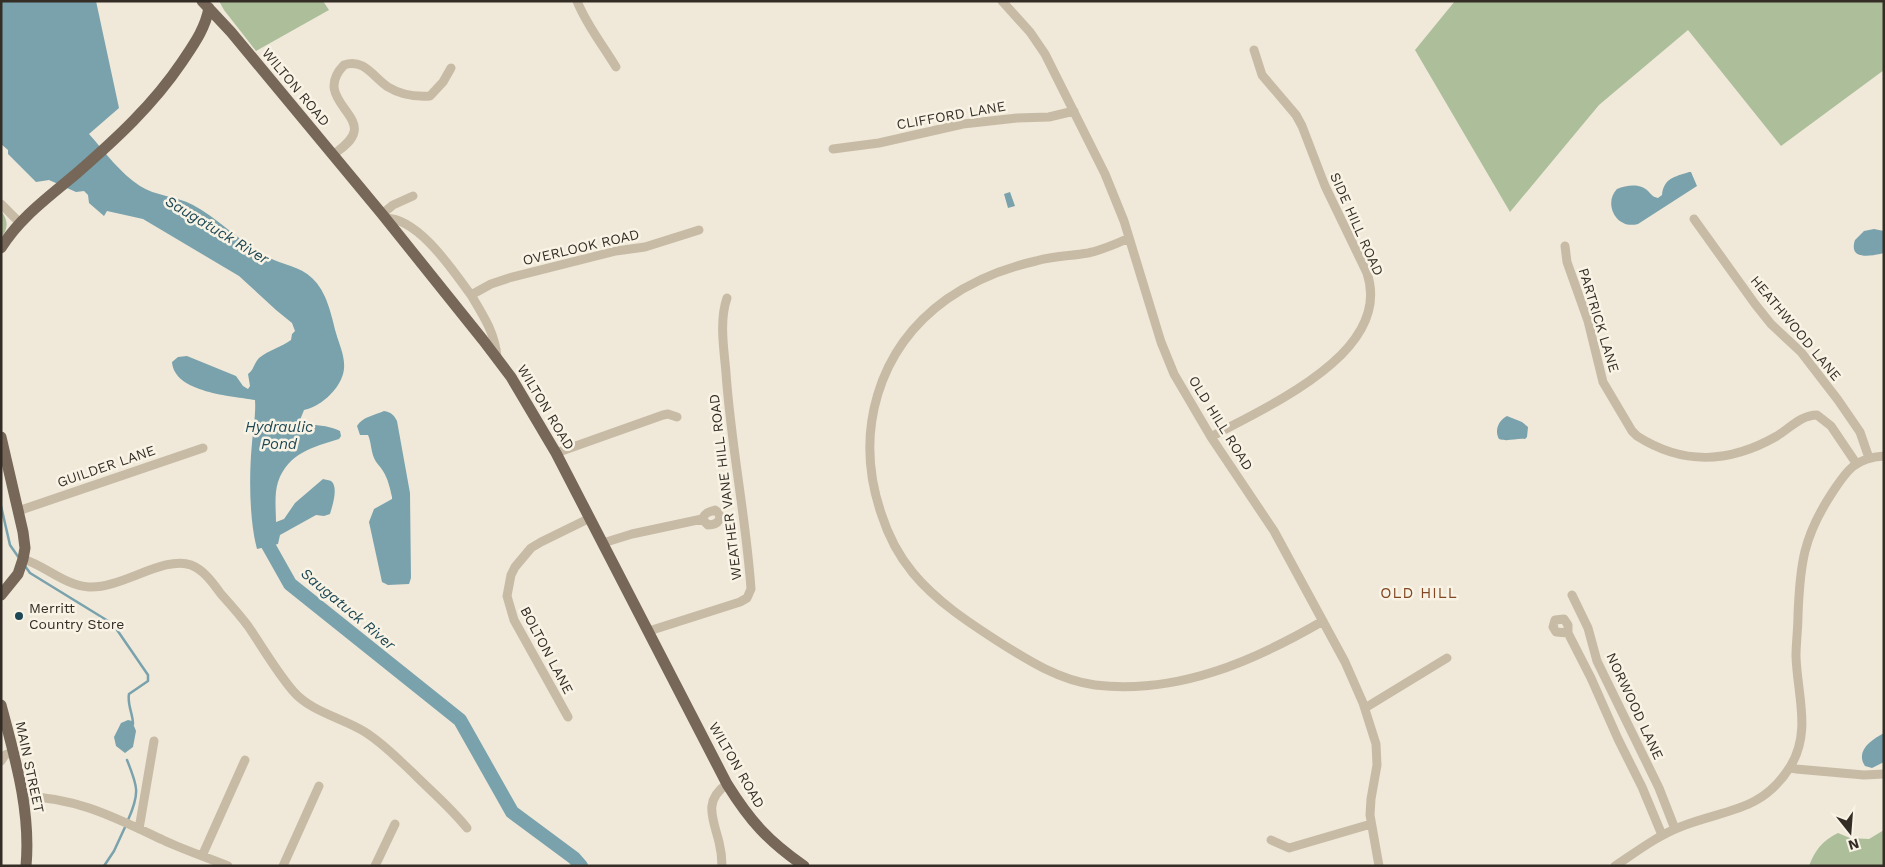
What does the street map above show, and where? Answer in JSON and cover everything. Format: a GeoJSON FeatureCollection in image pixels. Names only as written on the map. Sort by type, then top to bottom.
{"type":"FeatureCollection","features":[{"type":"Feature","properties":{"kind":"main road"},"geometry":{"type":"LineString","coordinates":[[1,248],[20,223],[106,147],[144,110],[178,68],[204,28],[207,3]]}},
{"type":"Feature","properties":{"kind":"main road","name":"WILTON ROAD"},"geometry":{"type":"LineString","coordinates":[[207,3],[384,216],[497,357],[526,401],[556,453],[727,784],[758,828],[780,849],[804,866]]}},
{"type":"Feature","properties":{"kind":"main road"},"geometry":{"type":"LineString","coordinates":[[1,437],[24,541],[23,558],[14,581],[1,595]]}},
{"type":"Feature","properties":{"kind":"main road","name":"MAIN STREET"},"geometry":{"type":"LineString","coordinates":[[1,705],[23,797],[27,832],[26,866]]}},
{"type":"Feature","properties":{"kind":"street"},"geometry":{"type":"LineString","coordinates":[[577,1],[587,25],[598,38],[616,67]]}},
{"type":"Feature","properties":{"kind":"street","name":"OLD HILL ROAD"},"geometry":{"type":"LineString","coordinates":[[1002,1],[1036,40],[1107,178],[1129,238],[1165,353],[1179,382],[1211,437],[1262,510],[1341,652],[1364,708],[1377,755],[1371,799],[1371,824],[1379,866]]}},
{"type":"Feature","properties":{"kind":"street","name":"SIDE HILL ROAD"},"geometry":{"type":"LineString","coordinates":[[1211,437],[1290,393],[1315,378],[1331,365],[1358,335],[1366,317],[1370,301],[1367,273],[1325,186],[1303,128],[1296,115],[1262,75],[1254,50]]}},
{"type":"Feature","properties":{"kind":"street"},"geometry":{"type":"LineString","coordinates":[[333,155],[351,138],[355,131],[354,124],[339,102],[335,91],[337,74],[344,66],[355,63],[363,66],[369,69],[386,86],[416,97],[430,96],[443,82],[451,68]]}},
{"type":"Feature","properties":{"kind":"street","name":"CLIFFORD LANE"},"geometry":{"type":"LineString","coordinates":[[833,149],[879,143],[963,124],[1017,118],[1049,117],[1074,111]]}},
{"type":"Feature","properties":{"kind":"street"},"geometry":{"type":"LineString","coordinates":[[413,196],[393,205],[384,216],[398,220],[425,239],[450,266],[471,295],[491,330],[496,344],[497,357]]}},
{"type":"Feature","properties":{"kind":"street"},"geometry":{"type":"LineString","coordinates":[[1,204],[20,223]]}},
{"type":"Feature","properties":{"kind":"street","name":"HEATHWOOD LANE"},"geometry":{"type":"LineString","coordinates":[[1694,219],[1755,304],[1771,324],[1801,352],[1838,400],[1860,432],[1869,458]]}},
{"type":"Feature","properties":{"kind":"street","name":"OVERLOOK ROAD"},"geometry":{"type":"LineString","coordinates":[[471,295],[491,284],[509,278],[616,251],[645,248],[699,230]]}},
{"type":"Feature","properties":{"kind":"street"},"geometry":{"type":"LineString","coordinates":[[1129,238],[1089,253],[1027,263],[977,282],[948,299],[912,331],[896,353],[880,387],[873,411],[869,448],[873,486],[886,530],[912,572],[936,596],[978,628],[1036,665],[1080,682],[1141,687],[1215,672],[1265,653],[1323,621]]}},
{"type":"Feature","properties":{"kind":"street","name":"PARTRICK LANE"},"geometry":{"type":"LineString","coordinates":[[1565,246],[1567,262],[1588,321],[1603,382],[1632,431],[1637,436],[1680,455],[1707,458],[1739,452],[1764,442],[1803,418],[1817,415],[1831,426],[1856,463]]}},
{"type":"Feature","properties":{"kind":"street","name":"WEATHER VANE HILL ROAD"},"geometry":{"type":"LineString","coordinates":[[649,631],[740,602],[747,598],[751,589],[728,396],[723,310],[727,298]]}},
{"type":"Feature","properties":{"kind":"street"},"geometry":{"type":"LineString","coordinates":[[556,453],[663,415],[668,414],[677,417]]}},
{"type":"Feature","properties":{"kind":"street","name":"GUILDER LANE"},"geometry":{"type":"LineString","coordinates":[[18,511],[203,448]]}},
{"type":"Feature","properties":{"kind":"street"},"geometry":{"type":"LineString","coordinates":[[1616,866],[1662,835],[1675,829],[1732,812],[1752,803],[1772,789],[1790,767],[1799,745],[1802,725],[1802,704],[1796,658],[1802,560],[1808,538],[1823,506],[1847,471],[1856,463],[1869,458],[1884,456]]}},
{"type":"Feature","properties":{"kind":"street","name":"BOLTON LANE"},"geometry":{"type":"LineString","coordinates":[[568,717],[514,620],[507,596],[511,575],[525,554],[541,542],[590,518]]}},
{"type":"Feature","properties":{"kind":"street"},"geometry":{"type":"LineString","coordinates":[[603,543],[625,536],[702,519]]}},
{"type":"Feature","properties":{"kind":"street"},"geometry":{"type":"LineString","coordinates":[[23,558],[35,562],[68,581],[88,587],[106,586],[169,564],[182,563],[192,566],[209,578],[247,624],[294,693],[311,706],[365,732],[389,749],[457,815],[467,828]]}},
{"type":"Feature","properties":{"kind":"street","name":"NORWOOD LANE"},"geometry":{"type":"LineString","coordinates":[[1572,595],[1588,628],[1597,661],[1659,788],[1675,829]]}},
{"type":"Feature","properties":{"kind":"street"},"geometry":{"type":"LineString","coordinates":[[1568,633],[1642,787],[1662,835]]}},
{"type":"Feature","properties":{"kind":"street"},"geometry":{"type":"LineString","coordinates":[[1364,708],[1448,658]]}},
{"type":"Feature","properties":{"kind":"street"},"geometry":{"type":"LineString","coordinates":[[131,825],[154,741]]}},
{"type":"Feature","properties":{"kind":"street"},"geometry":{"type":"LineString","coordinates":[[1,761],[4,755],[13,752]]}},
{"type":"Feature","properties":{"kind":"street"},"geometry":{"type":"LineString","coordinates":[[202,856],[245,760]]}},
{"type":"Feature","properties":{"kind":"street"},"geometry":{"type":"LineString","coordinates":[[1790,767],[1803,770],[1864,775],[1884,774]]}},
{"type":"Feature","properties":{"kind":"street"},"geometry":{"type":"LineString","coordinates":[[722,866],[719,841],[711,811],[712,801],[716,792],[727,784]]}},
{"type":"Feature","properties":{"kind":"street"},"geometry":{"type":"LineString","coordinates":[[283,866],[319,786]]}},
{"type":"Feature","properties":{"kind":"street"},"geometry":{"type":"LineString","coordinates":[[23,797],[37,796],[70,803],[131,825],[228,866]]}},
{"type":"Feature","properties":{"kind":"street"},"geometry":{"type":"LineString","coordinates":[[375,866],[395,824]]}},
{"type":"Feature","properties":{"kind":"street"},"geometry":{"type":"LineString","coordinates":[[1271,840],[1289,848],[1371,824]]}},
{"type":"Feature","properties":{"kind":"green space"},"geometry":{"type":"Polygon","coordinates":[[[219,1],[323,1],[329,10],[256,51],[219,1]]]}},
{"type":"Feature","properties":{"kind":"green space"},"geometry":{"type":"Polygon","coordinates":[[[1455,1],[1884,1],[1884,70],[1781,146],[1688,30],[1599,105],[1510,212],[1415,50],[1455,1]]]}},
{"type":"Feature","properties":{"kind":"green space"},"geometry":{"type":"Polygon","coordinates":[[[1,211],[7,225],[1,238],[1,211]]]}},
{"type":"Feature","properties":{"kind":"green space"},"geometry":{"type":"Polygon","coordinates":[[[1884,830],[1884,866],[1809,866],[1820,846],[1838,833],[1850,838],[1869,839],[1884,830]]]}},
{"type":"Feature","properties":{"kind":"water","name":"Hydraulic Pond"},"geometry":{"type":"Polygon","coordinates":[[[1,1],[96,1],[119,108],[89,134],[119,169],[140,186],[152,192],[187,202],[203,211],[258,251],[273,260],[307,274],[317,284],[325,297],[343,355],[344,371],[340,382],[332,393],[316,406],[304,410],[300,420],[303,425],[336,429],[340,431],[341,436],[339,439],[311,448],[288,464],[278,482],[276,522],[284,519],[295,503],[323,479],[333,484],[334,497],[330,514],[324,516],[316,515],[280,535],[278,544],[257,549],[254,537],[250,482],[255,400],[193,387],[175,372],[172,362],[178,357],[187,356],[236,376],[243,386],[248,389],[250,386],[248,374],[252,371],[259,358],[291,340],[292,334],[295,331],[292,323],[239,276],[143,219],[107,211],[104,216],[89,203],[88,195],[84,191],[76,192],[49,180],[36,182],[8,154],[8,150],[1,144],[1,1]]]}},
{"type":"Feature","properties":{"kind":"water"},"geometry":{"type":"Polygon","coordinates":[[[1691,172],[1697,186],[1638,224],[1630,225],[1623,223],[1614,214],[1611,201],[1617,189],[1637,186],[1645,188],[1658,198],[1662,195],[1667,182],[1674,177],[1691,172]]]}},
{"type":"Feature","properties":{"kind":"water"},"geometry":{"type":"Polygon","coordinates":[[[1010,192],[1015,206],[1008,208],[1004,194],[1010,192]]]}},
{"type":"Feature","properties":{"kind":"water"},"geometry":{"type":"Polygon","coordinates":[[[1874,229],[1884,231],[1884,253],[1868,256],[1858,254],[1854,247],[1855,240],[1864,231],[1874,229]]]}},
{"type":"Feature","properties":{"kind":"water"},"geometry":{"type":"Polygon","coordinates":[[[384,411],[392,414],[397,421],[410,493],[411,578],[409,584],[388,585],[382,582],[369,522],[374,509],[392,499],[392,497],[386,477],[374,458],[368,435],[360,435],[357,426],[365,418],[384,411]]]}},
{"type":"Feature","properties":{"kind":"water"},"geometry":{"type":"Polygon","coordinates":[[[1507,416],[1522,422],[1528,427],[1525,439],[1499,439],[1498,426],[1507,416]]]}},
{"type":"Feature","properties":{"kind":"water"},"geometry":{"type":"Polygon","coordinates":[[[128,720],[132,721],[136,731],[133,747],[125,753],[116,746],[114,737],[121,723],[128,720]]]}},
{"type":"Feature","properties":{"kind":"water"},"geometry":{"type":"Polygon","coordinates":[[[1884,733],[1884,762],[1872,768],[1865,766],[1862,761],[1863,751],[1874,739],[1884,733]]]}},
{"type":"Feature","properties":{"kind":"waterway"},"geometry":{"type":"LineString","coordinates":[[1,506],[10,545],[19,558]]}},
{"type":"Feature","properties":{"kind":"waterway","name":"Saugatuck River"},"geometry":{"type":"LineString","coordinates":[[263,530],[263,536],[290,584],[460,720],[512,812],[574,858],[581,866]]}},
{"type":"Feature","properties":{"kind":"waterway"},"geometry":{"type":"LineString","coordinates":[[25,566],[30,573],[113,624],[148,675],[148,681],[129,694],[133,724]]}},
{"type":"Feature","properties":{"kind":"waterway"},"geometry":{"type":"LineString","coordinates":[[127,760],[136,790],[136,796],[128,820]]}},
{"type":"Feature","properties":{"kind":"waterway"},"geometry":{"type":"LineString","coordinates":[[104,866],[114,851],[126,825]]}},
{"type":"Feature","properties":{"kind":"place","name":"Merritt Country Store"},"geometry":{"type":"Point","coordinates":[19,616]}},
{"type":"Feature","properties":{"kind":"district","name":"OLD HILL"},"geometry":{"type":"Point","coordinates":[1419,593]}}]}
